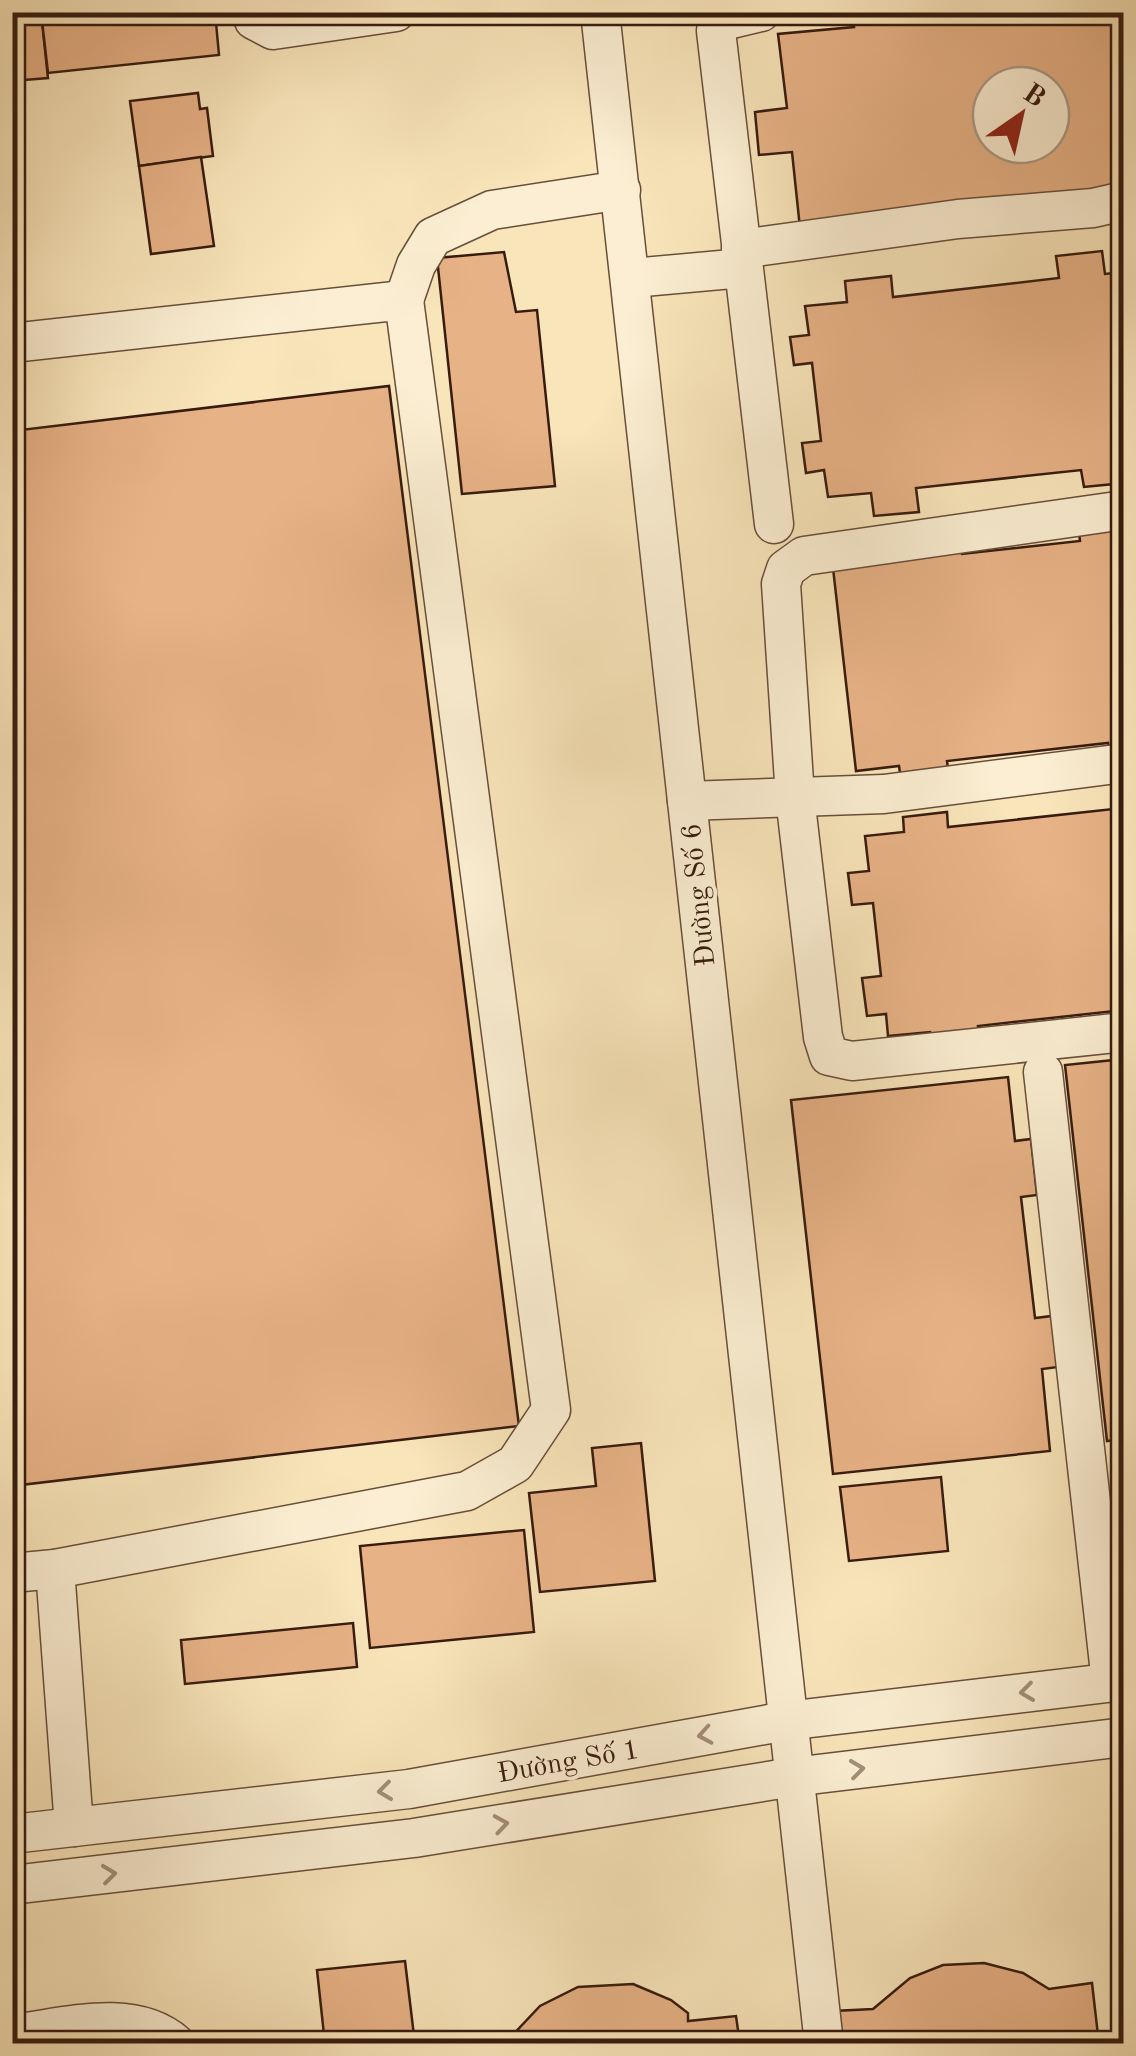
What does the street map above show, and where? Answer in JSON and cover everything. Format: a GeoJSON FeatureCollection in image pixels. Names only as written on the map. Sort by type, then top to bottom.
{"type":"FeatureCollection","features":[{"type":"Feature","properties":{"kind":"street"},"geometry":{"type":"LineString","coordinates":[[254,12],[254,20],[273,30],[396,12]]}},
{"type":"Feature","properties":{"kind":"street","name":"Đường Số 6"},"geometry":{"type":"LineString","coordinates":[[600,12],[824,2044]]}},
{"type":"Feature","properties":{"kind":"street"},"geometry":{"type":"LineString","coordinates":[[761,12],[723,20],[716,31],[774,524]]}},
{"type":"Feature","properties":{"kind":"street"},"geometry":{"type":"LineString","coordinates":[[12,1573],[55,1569],[467,1491],[515,1464],[551,1410],[404,300],[432,237],[492,210],[621,190]]}},
{"type":"Feature","properties":{"kind":"street"},"geometry":{"type":"LineString","coordinates":[[632,278],[958,219],[1093,208],[1124,201]]}},
{"type":"Feature","properties":{"kind":"street"},"geometry":{"type":"LineString","coordinates":[[12,343],[404,300]]}},
{"type":"Feature","properties":{"kind":"street"},"geometry":{"type":"LineString","coordinates":[[1124,510],[796,559],[786,569],[781,584],[795,797],[829,1056],[852,1061],[1124,1032]]}},
{"type":"Feature","properties":{"kind":"street"},"geometry":{"type":"LineString","coordinates":[[687,801],[884,794],[1124,763]]}},
{"type":"Feature","properties":{"kind":"street"},"geometry":{"type":"LineString","coordinates":[[1043,1072],[1106,1477],[1117,1682]]}},
{"type":"Feature","properties":{"kind":"street"},"geometry":{"type":"LineString","coordinates":[[55,1569],[74,1827]]}},
{"type":"Feature","properties":{"kind":"street","name":"Đường Số 1"},"geometry":{"type":"LineString","coordinates":[[12,1834],[409,1789],[786,1720],[1117,1682]]}},
{"type":"Feature","properties":{"kind":"street","name":"Đường Số 1"},"geometry":{"type":"LineString","coordinates":[[12,1885],[414,1838],[793,1777],[1124,1737]]}},
{"type":"Feature","properties":{"kind":"street"},"geometry":{"type":"LineString","coordinates":[[12,2034],[116,2021],[166,2035],[176,2044]]}},
{"type":"Feature","properties":{"kind":"building"},"geometry":{"type":"Polygon","coordinates":[[[12,12],[41,12],[48,78],[12,81],[12,12]]]}},
{"type":"Feature","properties":{"kind":"building"},"geometry":{"type":"Polygon","coordinates":[[[41,12],[215,12],[219,55],[48,73],[41,12]]]}},
{"type":"Feature","properties":{"kind":"building"},"geometry":{"type":"Polygon","coordinates":[[[215,12],[250,12],[251,17],[215,20],[215,12]]]}},
{"type":"Feature","properties":{"kind":"building"},"geometry":{"type":"Polygon","coordinates":[[[853,12],[898,12],[900,22],[981,12],[1114,12],[1124,80],[1124,193],[800,228],[792,152],[759,155],[755,112],[787,108],[778,34],[854,27],[853,12]]]}},
{"type":"Feature","properties":{"kind":"building"},"geometry":{"type":"Polygon","coordinates":[[[198,93],[200,109],[207,108],[213,156],[139,166],[130,101],[198,93]]]}},
{"type":"Feature","properties":{"kind":"building"},"geometry":{"type":"Polygon","coordinates":[[[201,157],[214,246],[151,254],[139,166],[201,157]]]}},
{"type":"Feature","properties":{"kind":"building"},"geometry":{"type":"Polygon","coordinates":[[[1102,251],[1105,274],[1124,272],[1124,483],[1084,487],[1081,470],[916,488],[919,512],[874,516],[871,493],[828,497],[824,470],[806,473],[802,443],[821,441],[812,363],[794,365],[790,337],[809,335],[805,306],[847,302],[845,281],[891,276],[893,297],[1059,278],[1056,256],[1102,251]]]}},
{"type":"Feature","properties":{"kind":"building"},"geometry":{"type":"Polygon","coordinates":[[[504,252],[516,312],[537,310],[555,486],[462,494],[437,258],[504,252]]]}},
{"type":"Feature","properties":{"kind":"building"},"geometry":{"type":"Polygon","coordinates":[[[389,386],[519,1426],[12,1486],[12,431],[389,386]]]}},
{"type":"Feature","properties":{"kind":"building"},"geometry":{"type":"Polygon","coordinates":[[[1124,521],[1124,754],[1110,756],[1108,743],[947,761],[949,775],[901,780],[899,766],[856,771],[833,568],[915,559],[913,546],[960,541],[962,554],[1080,541],[1078,525],[1124,521]]]}},
{"type":"Feature","properties":{"kind":"building"},"geometry":{"type":"Polygon","coordinates":[[[1124,790],[1124,1010],[978,1026],[980,1046],[932,1051],[930,1032],[888,1036],[886,1014],[867,1016],[862,978],[881,976],[873,903],[852,905],[848,873],[869,871],[865,836],[904,832],[903,817],[947,812],[948,827],[1114,809],[1112,791],[1124,790]]]}},
{"type":"Feature","properties":{"kind":"building"},"geometry":{"type":"Polygon","coordinates":[[[1124,1059],[1124,1439],[1107,1441],[1065,1065],[1124,1059]]]}},
{"type":"Feature","properties":{"kind":"building"},"geometry":{"type":"Polygon","coordinates":[[[1008,1077],[1015,1141],[1031,1139],[1037,1195],[1021,1197],[1035,1318],[1052,1316],[1058,1367],[1042,1369],[1050,1451],[833,1474],[791,1100],[1008,1077]]]}},
{"type":"Feature","properties":{"kind":"building"},"geometry":{"type":"Polygon","coordinates":[[[641,1443],[655,1581],[540,1592],[529,1493],[596,1486],[592,1448],[641,1443]]]}},
{"type":"Feature","properties":{"kind":"building"},"geometry":{"type":"Polygon","coordinates":[[[941,1477],[948,1551],[849,1561],[840,1487],[941,1477]]]}},
{"type":"Feature","properties":{"kind":"building"},"geometry":{"type":"Polygon","coordinates":[[[524,1530],[534,1632],[370,1648],[360,1546],[524,1530]]]}},
{"type":"Feature","properties":{"kind":"building"},"geometry":{"type":"Polygon","coordinates":[[[353,1623],[357,1667],[185,1684],[181,1640],[353,1623]]]}},
{"type":"Feature","properties":{"kind":"building"},"geometry":{"type":"Polygon","coordinates":[[[405,1961],[415,2044],[325,2044],[317,1970],[405,1961]]]}},
{"type":"Feature","properties":{"kind":"building"},"geometry":{"type":"Polygon","coordinates":[[[984,1963],[1023,1973],[1049,1989],[1092,1983],[1099,2044],[838,2044],[834,2011],[873,2009],[910,1978],[943,1965],[984,1963]]]}},
{"type":"Feature","properties":{"kind":"building"},"geometry":{"type":"Polygon","coordinates":[[[633,1984],[671,2000],[688,2013],[688,2021],[736,2016],[740,2044],[479,2044],[507,2041],[540,2006],[578,1987],[633,1984]]]}}]}
